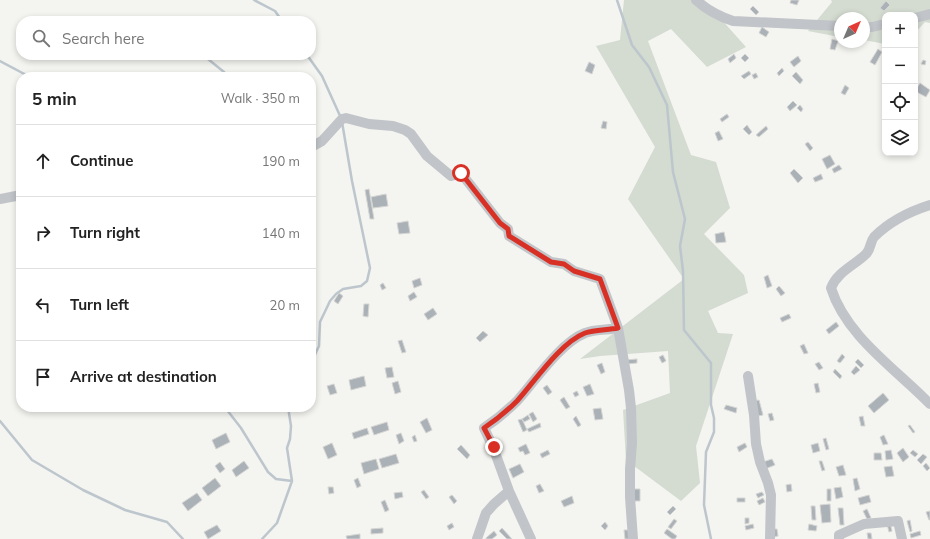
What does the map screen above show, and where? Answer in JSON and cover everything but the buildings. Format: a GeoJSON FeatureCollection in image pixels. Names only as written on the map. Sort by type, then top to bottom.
{"type":"FeatureCollection","features":[{"type":"Feature","properties":{"kind":"street"},"geometry":{"type":"LineString","coordinates":[[696,0],[712,12],[733,20],[834,26]]}},
{"type":"Feature","properties":{"kind":"street"},"geometry":{"type":"LineString","coordinates":[[918,17],[930,14]]}},
{"type":"Feature","properties":{"kind":"street"},"geometry":{"type":"LineString","coordinates":[[870,27],[882,25]]}},
{"type":"Feature","properties":{"kind":"street"},"geometry":{"type":"LineString","coordinates":[[316,144],[322,141],[342,119],[346,118],[369,124],[393,126],[405,130],[411,134],[427,156],[451,176],[461,173],[500,223],[508,229],[509,236],[551,262],[564,264],[574,271],[600,279],[618,328],[631,408],[632,442],[630,497],[634,539]]}},
{"type":"Feature","properties":{"kind":"street"},"geometry":{"type":"LineString","coordinates":[[0,199],[16,196]]}},
{"type":"Feature","properties":{"kind":"street"},"geometry":{"type":"LineString","coordinates":[[930,204],[889,225],[873,238],[868,253],[836,280],[831,288],[834,298],[855,331],[930,404]]}},
{"type":"Feature","properties":{"kind":"street"},"geometry":{"type":"LineString","coordinates":[[531,539],[509,491],[496,453],[484,428],[497,419],[516,402],[559,352],[570,342],[585,333],[618,328]]}},
{"type":"Feature","properties":{"kind":"street"},"geometry":{"type":"LineString","coordinates":[[748,376],[754,415],[756,444],[760,462],[768,483],[770,495],[770,539]]}},
{"type":"Feature","properties":{"kind":"street"},"geometry":{"type":"LineString","coordinates":[[477,539],[481,532],[486,513],[509,491]]}},
{"type":"Feature","properties":{"kind":"street"},"geometry":{"type":"LineString","coordinates":[[839,539],[839,535],[864,524],[898,521],[902,539]]}},
{"type":"Feature","properties":{"kind":"shaded area"},"geometry":{"type":"Polygon","coordinates":[[[624,0],[704,0],[746,47],[707,67],[671,29],[648,41],[691,155],[716,162],[730,208],[704,234],[744,275],[748,293],[708,311],[718,333],[733,334],[696,446],[700,483],[681,501],[626,460],[623,410],[670,393],[668,351],[580,359],[684,279],[628,199],[655,147],[596,46],[620,40],[624,0]]]}},
{"type":"Feature","properties":{"kind":"shaded area"},"geometry":{"type":"Polygon","coordinates":[[[831,0],[930,0],[930,23],[925,22],[918,30],[918,12],[882,12],[882,43],[870,41],[870,12],[834,12],[834,36],[808,31],[832,2],[831,0]]]}},
{"type":"Feature","properties":{"kind":"waterway"},"geometry":{"type":"LineString","coordinates":[[254,0],[275,11],[278,16]]}},
{"type":"Feature","properties":{"kind":"waterway"},"geometry":{"type":"LineString","coordinates":[[617,0],[632,45],[649,67],[667,105],[673,172],[685,219],[680,246],[683,271],[684,330],[711,363],[711,405],[714,418],[714,432],[706,452],[704,505],[711,539]]}},
{"type":"Feature","properties":{"kind":"waterway"},"geometry":{"type":"LineString","coordinates":[[209,60],[224,72]]}},
{"type":"Feature","properties":{"kind":"waterway"},"geometry":{"type":"LineString","coordinates":[[311,60],[322,76],[341,118]]}},
{"type":"Feature","properties":{"kind":"waterway"},"geometry":{"type":"LineString","coordinates":[[0,61],[21,72]]}},
{"type":"Feature","properties":{"kind":"waterway"},"geometry":{"type":"LineString","coordinates":[[316,352],[319,346],[320,322],[330,301],[343,289],[361,286],[367,281],[370,268],[352,181],[342,122]]}},
{"type":"Feature","properties":{"kind":"waterway"},"geometry":{"type":"LineString","coordinates":[[229,412],[241,428],[268,472],[276,479],[292,481]]}},
{"type":"Feature","properties":{"kind":"waterway"},"geometry":{"type":"LineString","coordinates":[[262,539],[277,523],[292,481],[287,448],[290,439],[291,426],[289,412]]}},
{"type":"Feature","properties":{"kind":"waterway"},"geometry":{"type":"LineString","coordinates":[[0,421],[32,460],[83,490],[125,510],[167,522],[183,539]]}},
{"type":"Feature","properties":{"kind":"route"},"geometry":{"type":"LineString","coordinates":[[461,173],[500,223],[508,229],[509,236],[551,262],[564,264],[574,271],[600,279],[618,328],[585,333],[570,342],[559,352],[516,402],[497,419],[484,428],[494,447]]}}]}
